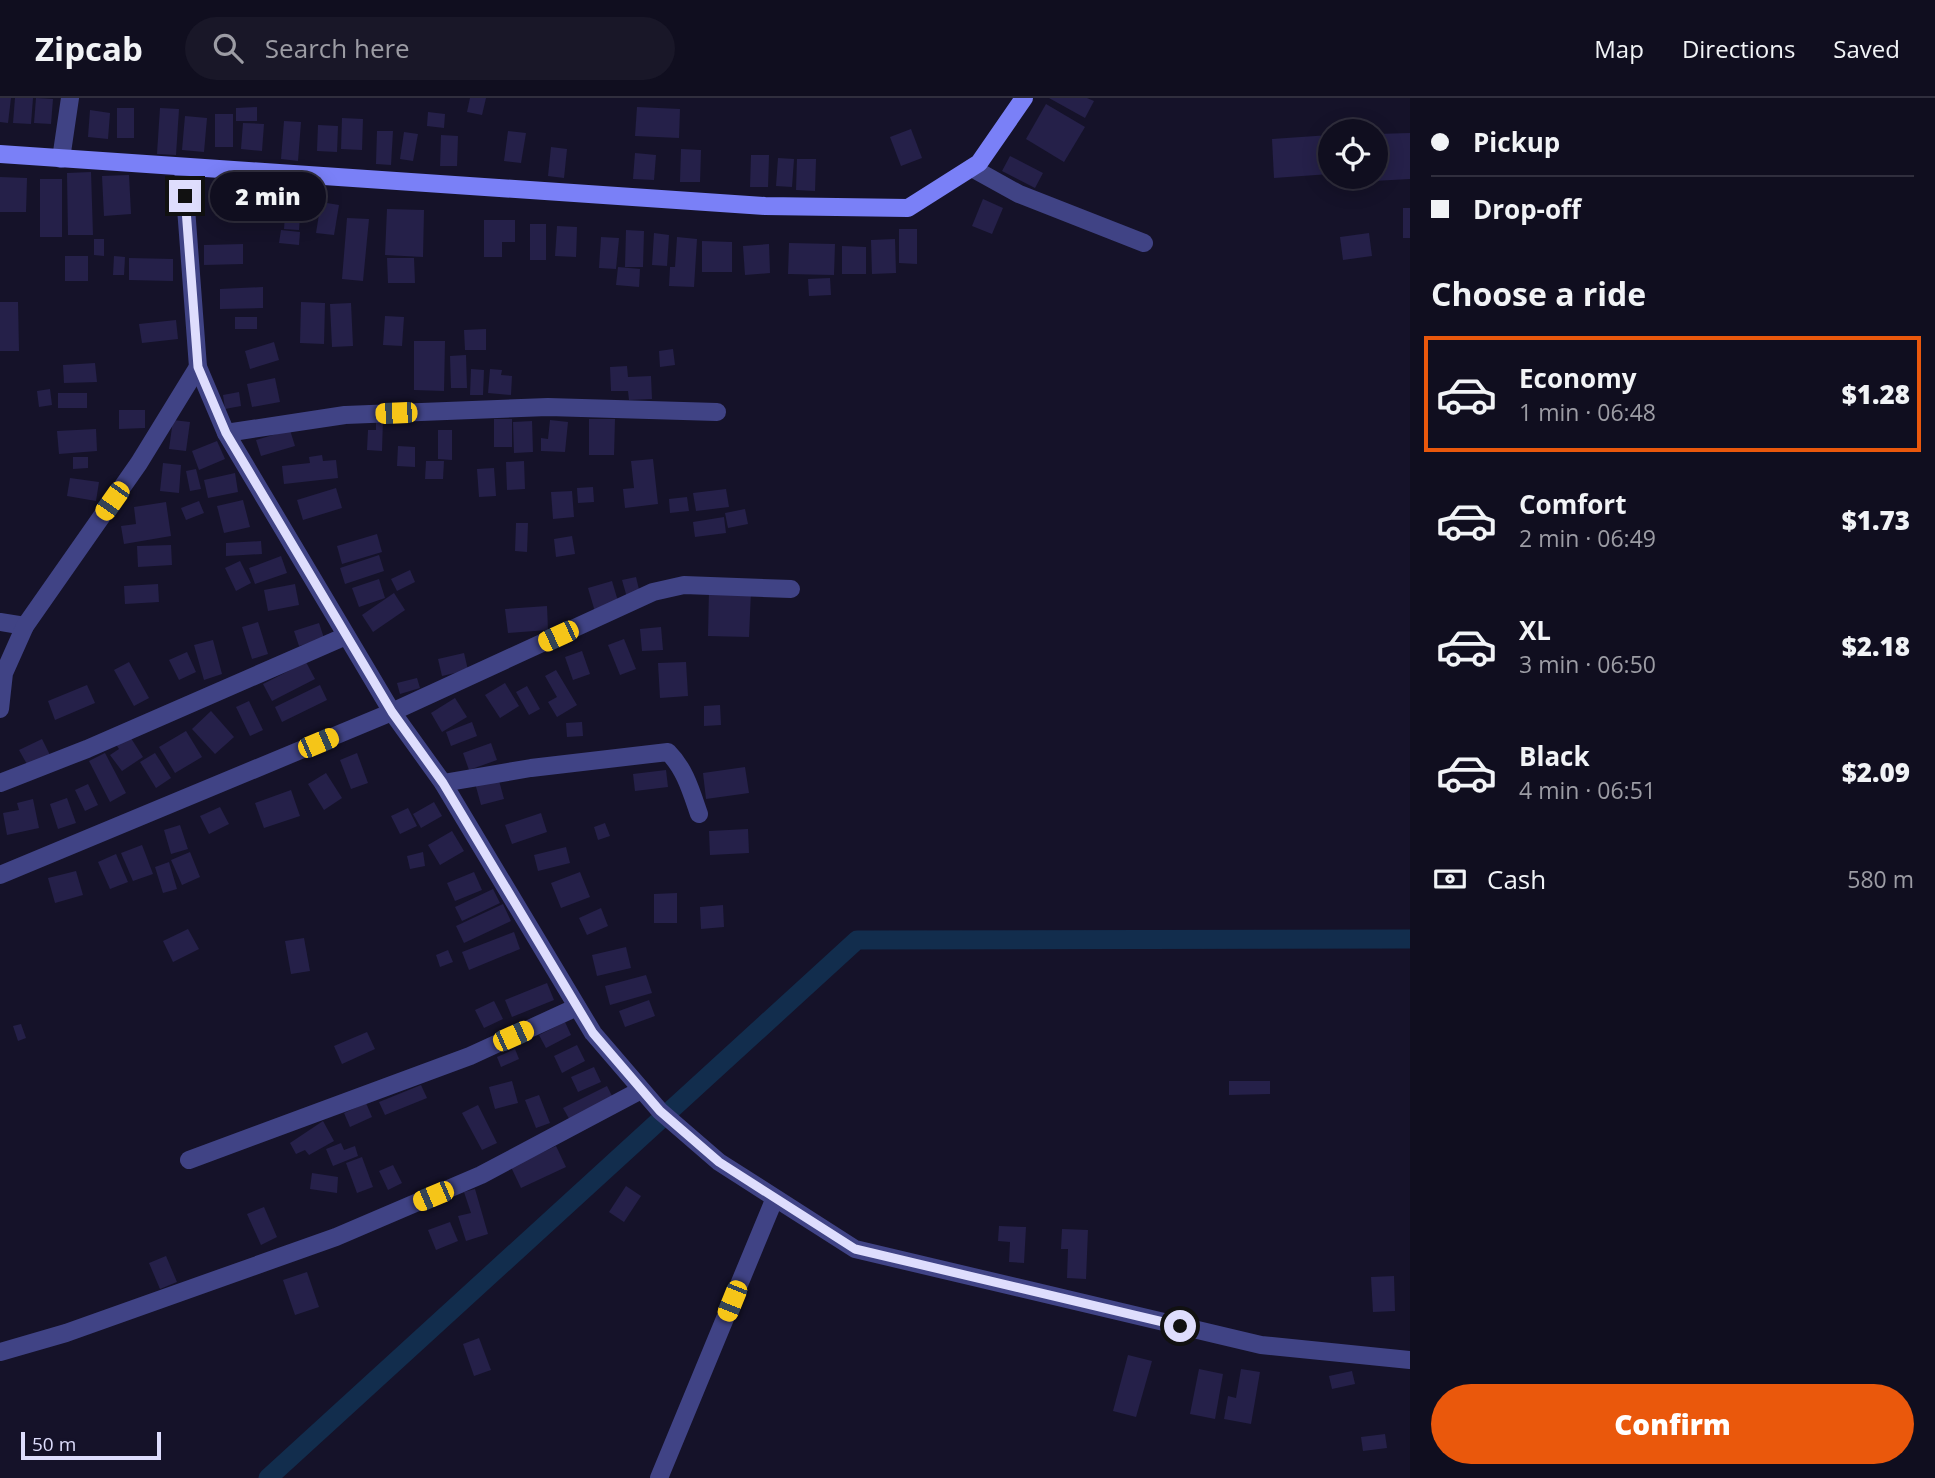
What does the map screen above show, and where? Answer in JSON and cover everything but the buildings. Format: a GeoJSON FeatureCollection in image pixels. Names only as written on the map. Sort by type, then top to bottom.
{"type":"FeatureCollection","features":[{"type":"Feature","properties":{"kind":"street"},"geometry":{"type":"LineString","coordinates":[[61,159],[70,98]]}},
{"type":"Feature","properties":{"kind":"street"},"geometry":{"type":"LineString","coordinates":[[0,154],[183,169],[765,206],[908,208],[979,163],[1024,98]]}},
{"type":"Feature","properties":{"kind":"street"},"geometry":{"type":"LineString","coordinates":[[972,167],[1018,194],[1144,243]]}},
{"type":"Feature","properties":{"kind":"street"},"geometry":{"type":"LineString","coordinates":[[183,169],[198,367],[226,433],[392,712],[443,783],[593,1033],[666,1117],[719,1162],[855,1249],[1261,1345],[1410,1360]]}},
{"type":"Feature","properties":{"kind":"street"},"geometry":{"type":"LineString","coordinates":[[0,709],[4,673],[24,626],[139,463],[198,367]]}},
{"type":"Feature","properties":{"kind":"street"},"geometry":{"type":"LineString","coordinates":[[226,433],[345,415],[548,407],[717,412]]}},
{"type":"Feature","properties":{"kind":"street"},"geometry":{"type":"LineString","coordinates":[[0,875],[392,712],[653,592],[684,585],[790,589]]}},
{"type":"Feature","properties":{"kind":"street"},"geometry":{"type":"LineString","coordinates":[[0,622],[24,626]]}},
{"type":"Feature","properties":{"kind":"street"},"geometry":{"type":"LineString","coordinates":[[0,783],[87,749],[346,636]]}},
{"type":"Feature","properties":{"kind":"street"},"geometry":{"type":"LineString","coordinates":[[443,783],[531,768],[668,752],[677,761],[689,784],[699,814]]}},
{"type":"Feature","properties":{"kind":"street"},"geometry":{"type":"LineString","coordinates":[[189,1160],[470,1056],[577,1007]]}},
{"type":"Feature","properties":{"kind":"street"},"geometry":{"type":"LineString","coordinates":[[0,1352],[66,1333],[336,1237],[481,1175],[641,1090]]}},
{"type":"Feature","properties":{"kind":"street"},"geometry":{"type":"LineString","coordinates":[[659,1478],[774,1199]]}},
{"type":"Feature","properties":{"kind":"waterway"},"geometry":{"type":"LineString","coordinates":[[268,1478],[857,940],[1410,939]]}},
{"type":"Feature","properties":{"kind":"route"},"geometry":{"type":"LineString","coordinates":[[185,196],[198,367],[226,433],[392,712],[443,783],[593,1033],[660,1111],[719,1162],[855,1249],[1180,1326]]}}]}
